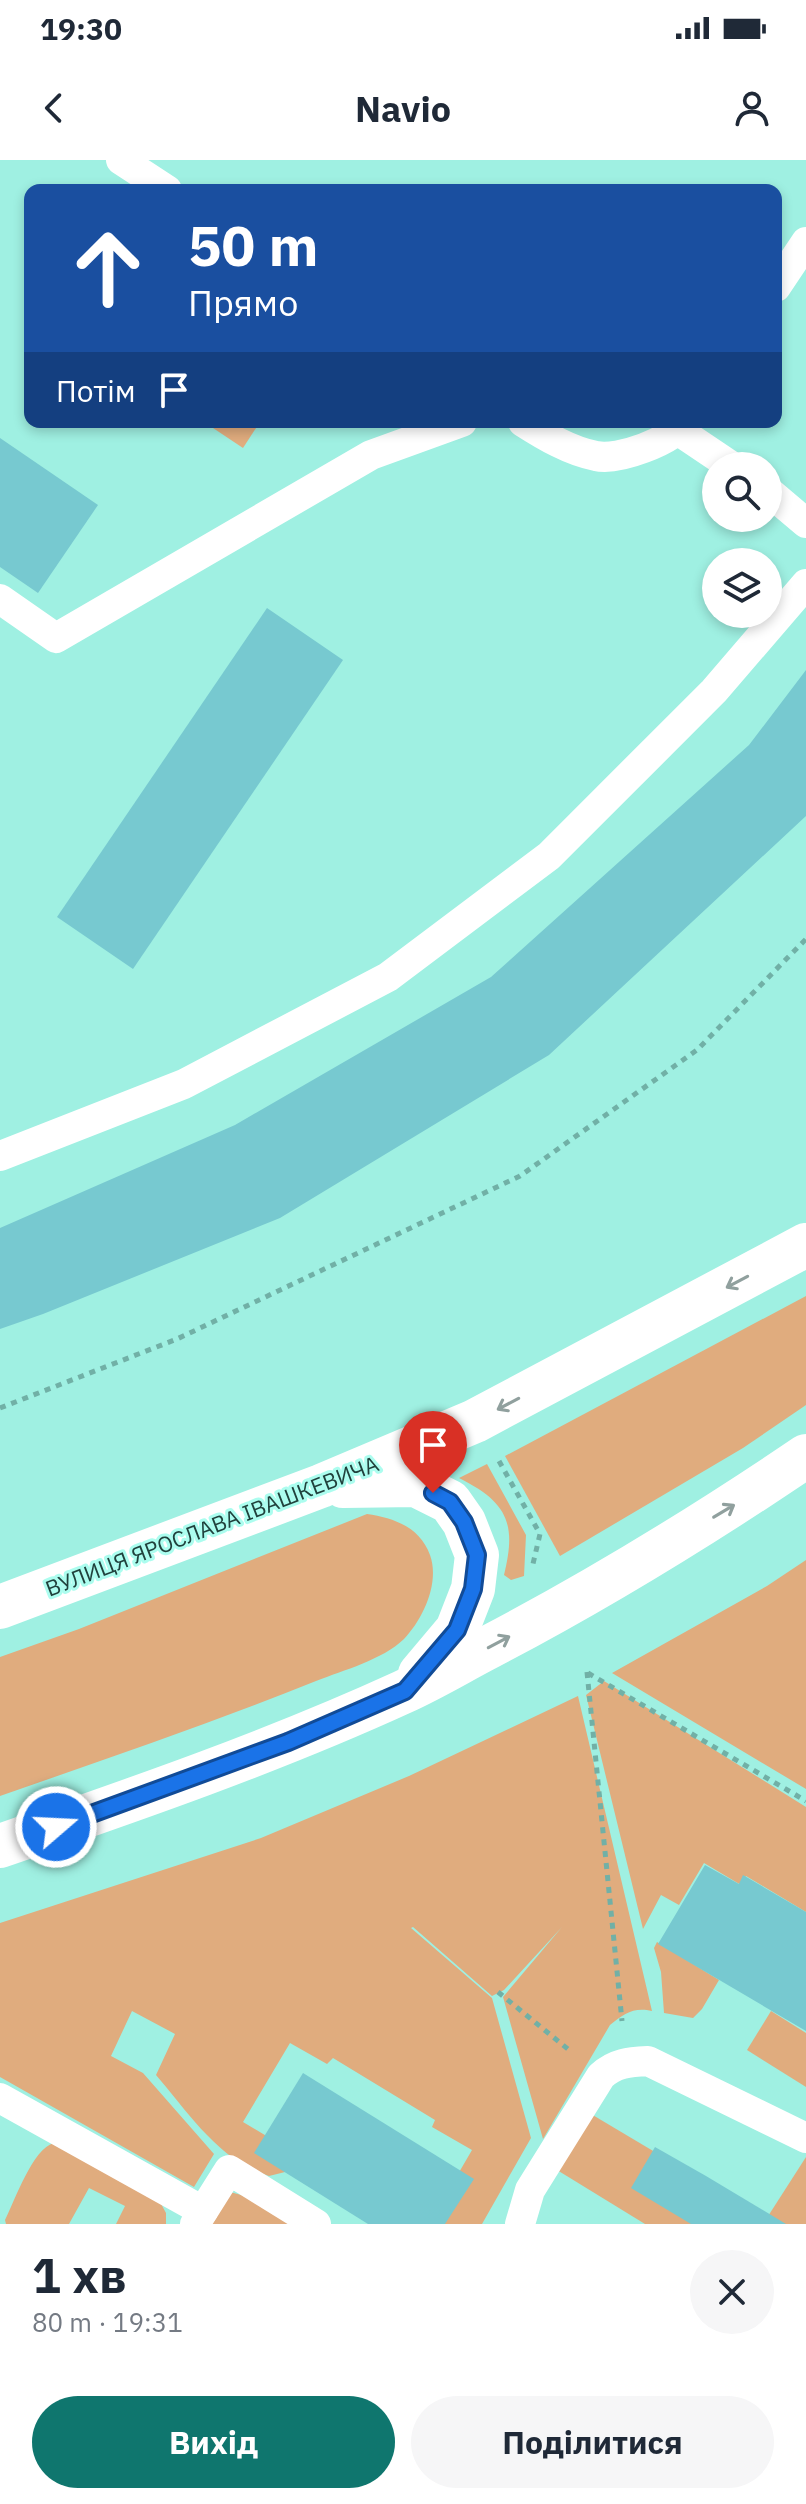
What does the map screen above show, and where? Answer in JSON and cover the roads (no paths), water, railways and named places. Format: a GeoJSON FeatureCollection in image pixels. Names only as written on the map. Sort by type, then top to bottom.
{"type":"FeatureCollection","features":[{"type":"Feature","properties":{"kind":"main road","name":"ВУЛИЦЯ ЯРОСЛАВА ІВАШКЕВИЧА"},"geometry":{"type":"LineString","coordinates":[[0,1607],[321,1486],[475,1421],[806,1245]]}},
{"type":"Feature","properties":{"kind":"main road"},"geometry":{"type":"LineString","coordinates":[[0,1846],[275,1748],[405,1691],[553,1613],[742,1499],[806,1456]]}},
{"type":"Feature","properties":{"kind":"main road"},"geometry":{"type":"LineString","coordinates":[[321,1486],[416,1485],[450,1502],[464,1522],[477,1555],[473,1589],[457,1630],[405,1691]]}},
{"type":"Feature","properties":{"kind":"lane"},"geometry":{"type":"LineString","coordinates":[[121,160],[158,184]]}},
{"type":"Feature","properties":{"kind":"lane"},"geometry":{"type":"LineString","coordinates":[[782,278],[806,242]]}},
{"type":"Feature","properties":{"kind":"lane"},"geometry":{"type":"LineString","coordinates":[[0,599],[56,638],[371,455],[445,428]]}},
{"type":"Feature","properties":{"kind":"lane"},"geometry":{"type":"LineString","coordinates":[[532,428],[548,438],[598,457],[649,448],[679,428]]}},
{"type":"Feature","properties":{"kind":"lane"},"geometry":{"type":"LineString","coordinates":[[684,428],[714,452]]}},
{"type":"Feature","properties":{"kind":"lane"},"geometry":{"type":"LineString","coordinates":[[782,503],[806,523]]}},
{"type":"Feature","properties":{"kind":"lane"},"geometry":{"type":"LineString","coordinates":[[0,1156],[184,1084],[388,977],[549,856],[714,691],[806,584]]}},
{"type":"Feature","properties":{"kind":"lane"},"geometry":{"type":"LineString","coordinates":[[520,2224],[530,2190],[613,2069],[648,2061],[806,2138]]}},
{"type":"Feature","properties":{"kind":"lane"},"geometry":{"type":"LineString","coordinates":[[0,2098],[199,2217],[229,2170],[316,2224]]}}]}
